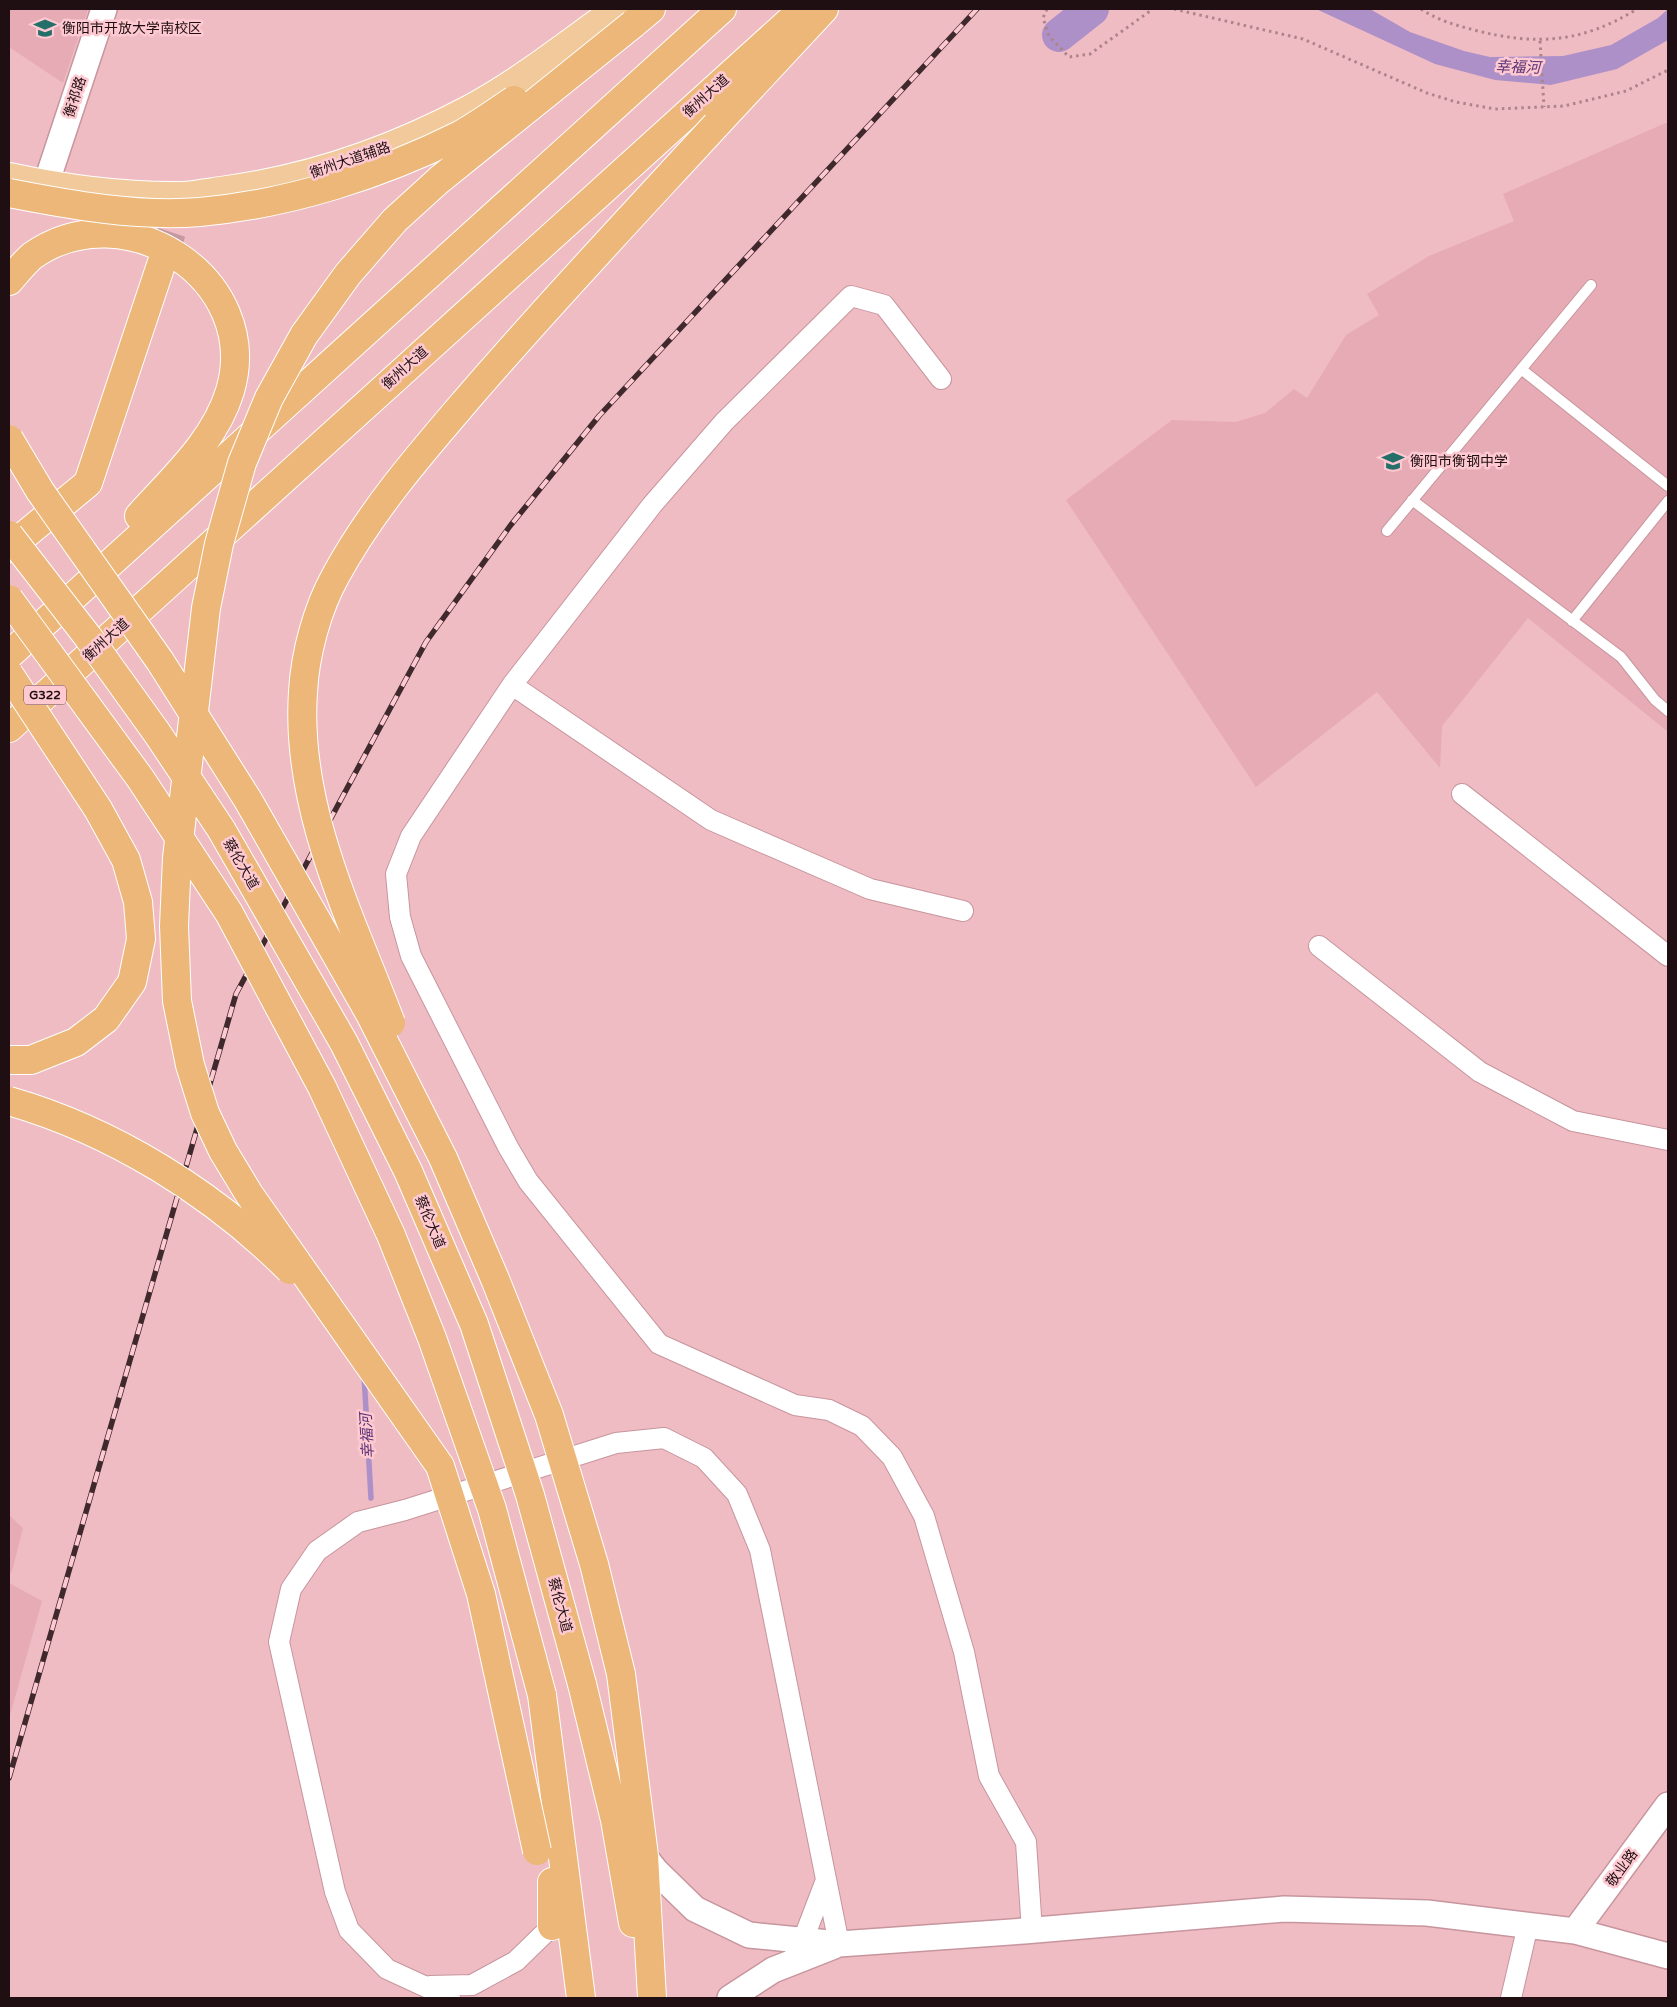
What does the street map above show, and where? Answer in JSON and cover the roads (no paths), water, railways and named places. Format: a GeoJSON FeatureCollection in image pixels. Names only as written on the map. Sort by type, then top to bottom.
{"type":"FeatureCollection","features":[{"type":"Feature","properties":{"kind":"highway"},"geometry":{"type":"LineString","coordinates":[[9,654],[722,9]]}},
{"type":"Feature","properties":{"kind":"highway","name":"衡州大道"},"geometry":{"type":"LineString","coordinates":[[9,728],[804,9]]}},
{"type":"Feature","properties":{"kind":"highway"},"geometry":{"type":"LineString","coordinates":[[652,1998],[644,1856],[621,1674],[594,1564],[549,1415],[495,1279],[442,1158],[328,858],[313,806],[304,754],[303,692],[313,633],[334,578],[368,521],[407,470],[517,341],[824,9]]}},
{"type":"Feature","properties":{"kind":"highway"},"geometry":{"type":"LineString","coordinates":[[9,193],[76,206],[144,212],[198,212],[250,206],[324,189],[398,162],[460,134],[633,14]]}},
{"type":"Feature","properties":{"kind":"highway"},"geometry":{"type":"LineString","coordinates":[[567,1998],[481,1594],[440,1466],[249,1194],[223,1150],[206,1113],[190,1065],[177,1001],[174,926],[177,858],[206,608],[219,544],[242,463],[269,398],[304,335],[348,274],[396,220],[439,180],[633,14]]}},
{"type":"Feature","properties":{"kind":"highway"},"geometry":{"type":"LineString","coordinates":[[175,223],[183,196]]}},
{"type":"Feature","properties":{"kind":"highway"},"geometry":{"type":"LineString","coordinates":[[9,281],[32,257],[61,241],[93,234],[128,235],[160,244],[190,264],[215,290],[230,324],[236,354],[230,391],[215,429],[47,620]]}},
{"type":"Feature","properties":{"kind":"highway"},"geometry":{"type":"LineString","coordinates":[[9,548],[88,483],[163,258]]}},
{"type":"Feature","properties":{"kind":"highway"},"geometry":{"type":"LineString","coordinates":[[9,439],[40,491],[160,662],[248,800],[370,1014],[442,1158]]}},
{"type":"Feature","properties":{"kind":"highway","name":"蔡伦大道"},"geometry":{"type":"LineString","coordinates":[[9,535],[158,733],[221,829],[344,1043],[408,1171],[474,1324],[530,1495],[582,1684],[615,1820],[646,1998]]}},
{"type":"Feature","properties":{"kind":"highway"},"geometry":{"type":"LineString","coordinates":[[9,599],[140,778],[229,913],[322,1087],[391,1235],[432,1338],[492,1509],[542,1695],[581,1998]]}},
{"type":"Feature","properties":{"kind":"highway"},"geometry":{"type":"LineString","coordinates":[[9,674],[98,809],[126,860],[138,902],[141,939],[132,982],[106,1019],[76,1042],[31,1060],[9,1060]]}},
{"type":"Feature","properties":{"kind":"highway"},"geometry":{"type":"LineString","coordinates":[[9,1101],[82,1126],[158,1167],[226,1214],[284,1264],[334,1314]]}},
{"type":"Feature","properties":{"kind":"highway"},"geometry":{"type":"LineString","coordinates":[[551,1758],[552,1926]]}},
{"type":"Feature","properties":{"kind":"main road","name":"衡州大道辅路"},"geometry":{"type":"LineString","coordinates":[[9,177],[42,184],[115,194],[183,196],[307,176],[362,158],[418,135],[470,109],[633,14]]}},
{"type":"Feature","properties":{"kind":"street","name":"衡祁路"},"geometry":{"type":"LineString","coordinates":[[42,184],[95,9]]}},
{"type":"Feature","properties":{"kind":"street","name":"衡祁路"},"geometry":{"type":"LineString","coordinates":[[42,184],[104,9]]}},
{"type":"Feature","properties":{"kind":"street"},"geometry":{"type":"LineString","coordinates":[[941,379],[884,305],[851,296],[724,422],[652,505],[512,685],[411,836],[396,874],[400,916],[411,956],[508,1147],[528,1181],[659,1344],[795,1406],[829,1410],[854,1422],[862,1426],[892,1457],[926,1525],[964,1652],[989,1776],[1026,1842],[1032,1930]]}},
{"type":"Feature","properties":{"kind":"street"},"geometry":{"type":"LineString","coordinates":[[512,685],[711,820],[870,889],[963,911]]}},
{"type":"Feature","properties":{"kind":"street"},"geometry":{"type":"LineString","coordinates":[[1462,794],[1668,956]]}},
{"type":"Feature","properties":{"kind":"street"},"geometry":{"type":"LineString","coordinates":[[1319,946],[1480,1072],[1573,1121],[1668,1140]]}},
{"type":"Feature","properties":{"kind":"street"},"geometry":{"type":"LineString","coordinates":[[450,1998],[428,1986],[387,1970],[349,1930],[335,1892],[279,1642],[291,1589],[317,1550],[358,1522],[405,1510],[616,1443],[664,1438],[704,1458],[737,1494],[760,1550],[839,1944]]}},
{"type":"Feature","properties":{"kind":"street","name":"敬业路"},"geometry":{"type":"LineString","coordinates":[[1576,1932],[1668,1805]]}},
{"type":"Feature","properties":{"kind":"street"},"geometry":{"type":"LineString","coordinates":[[615,1820],[644,1856],[695,1909],[749,1935],[839,1944],[1284,1909],[1427,1913],[1576,1932],[1668,1956]]}},
{"type":"Feature","properties":{"kind":"street"},"geometry":{"type":"LineString","coordinates":[[803,1940],[826,1880]]}},
{"type":"Feature","properties":{"kind":"street"},"geometry":{"type":"LineString","coordinates":[[428,1986],[472,1985],[516,1961],[552,1926]]}},
{"type":"Feature","properties":{"kind":"street"},"geometry":{"type":"LineString","coordinates":[[1511,1998],[1528,1926]]}},
{"type":"Feature","properties":{"kind":"street"},"geometry":{"type":"LineString","coordinates":[[730,1998],[773,1970],[839,1944]]}},
{"type":"Feature","properties":{"kind":"lane"},"geometry":{"type":"LineString","coordinates":[[1387,531],[1590,285]]}},
{"type":"Feature","properties":{"kind":"lane"},"geometry":{"type":"LineString","coordinates":[[1521,369],[1668,486]]}},
{"type":"Feature","properties":{"kind":"lane"},"geometry":{"type":"LineString","coordinates":[[1412,500],[1621,657],[1655,700],[1668,711]]}},
{"type":"Feature","properties":{"kind":"lane"},"geometry":{"type":"LineString","coordinates":[[1572,621],[1668,501]]}},
{"type":"Feature","properties":{"kind":"water"},"geometry":{"type":"Polygon","coordinates":[[[1073,9],[1105,9],[1067,39],[1055,23],[1073,9]]]}},
{"type":"Feature","properties":{"kind":"water"},"geometry":{"type":"Polygon","coordinates":[[[1316,9],[1370,9],[1410,32],[1464,51],[1490,57],[1563,56],[1611,45],[1658,18],[1668,9],[1668,40],[1617,69],[1551,85],[1495,80],[1435,64],[1316,9]]]}},
{"type":"Feature","properties":{"kind":"waterway","name":"幸福河"},"geometry":{"type":"LineString","coordinates":[[1059,35],[1092,9]]}},
{"type":"Feature","properties":{"kind":"waterway","name":"幸福河"},"geometry":{"type":"LineString","coordinates":[[364,1375],[371,1498]]}},
{"type":"Feature","properties":{"kind":"tunnel"},"geometry":{"type":"LineString","coordinates":[[163,259],[175,223]]}},
{"type":"Feature","properties":{"kind":"railway"},"geometry":{"type":"LineString","coordinates":[[9,1778],[236,994],[426,642],[510,526],[599,416],[977,9]]}},
{"type":"Feature","properties":{"kind":"place","name":"衡阳市开放大学南校区"},"geometry":{"type":"Point","coordinates":[45,28]}},
{"type":"Feature","properties":{"kind":"place","name":"衡阳市衡钢中学"},"geometry":{"type":"Point","coordinates":[1393,461]}}]}
